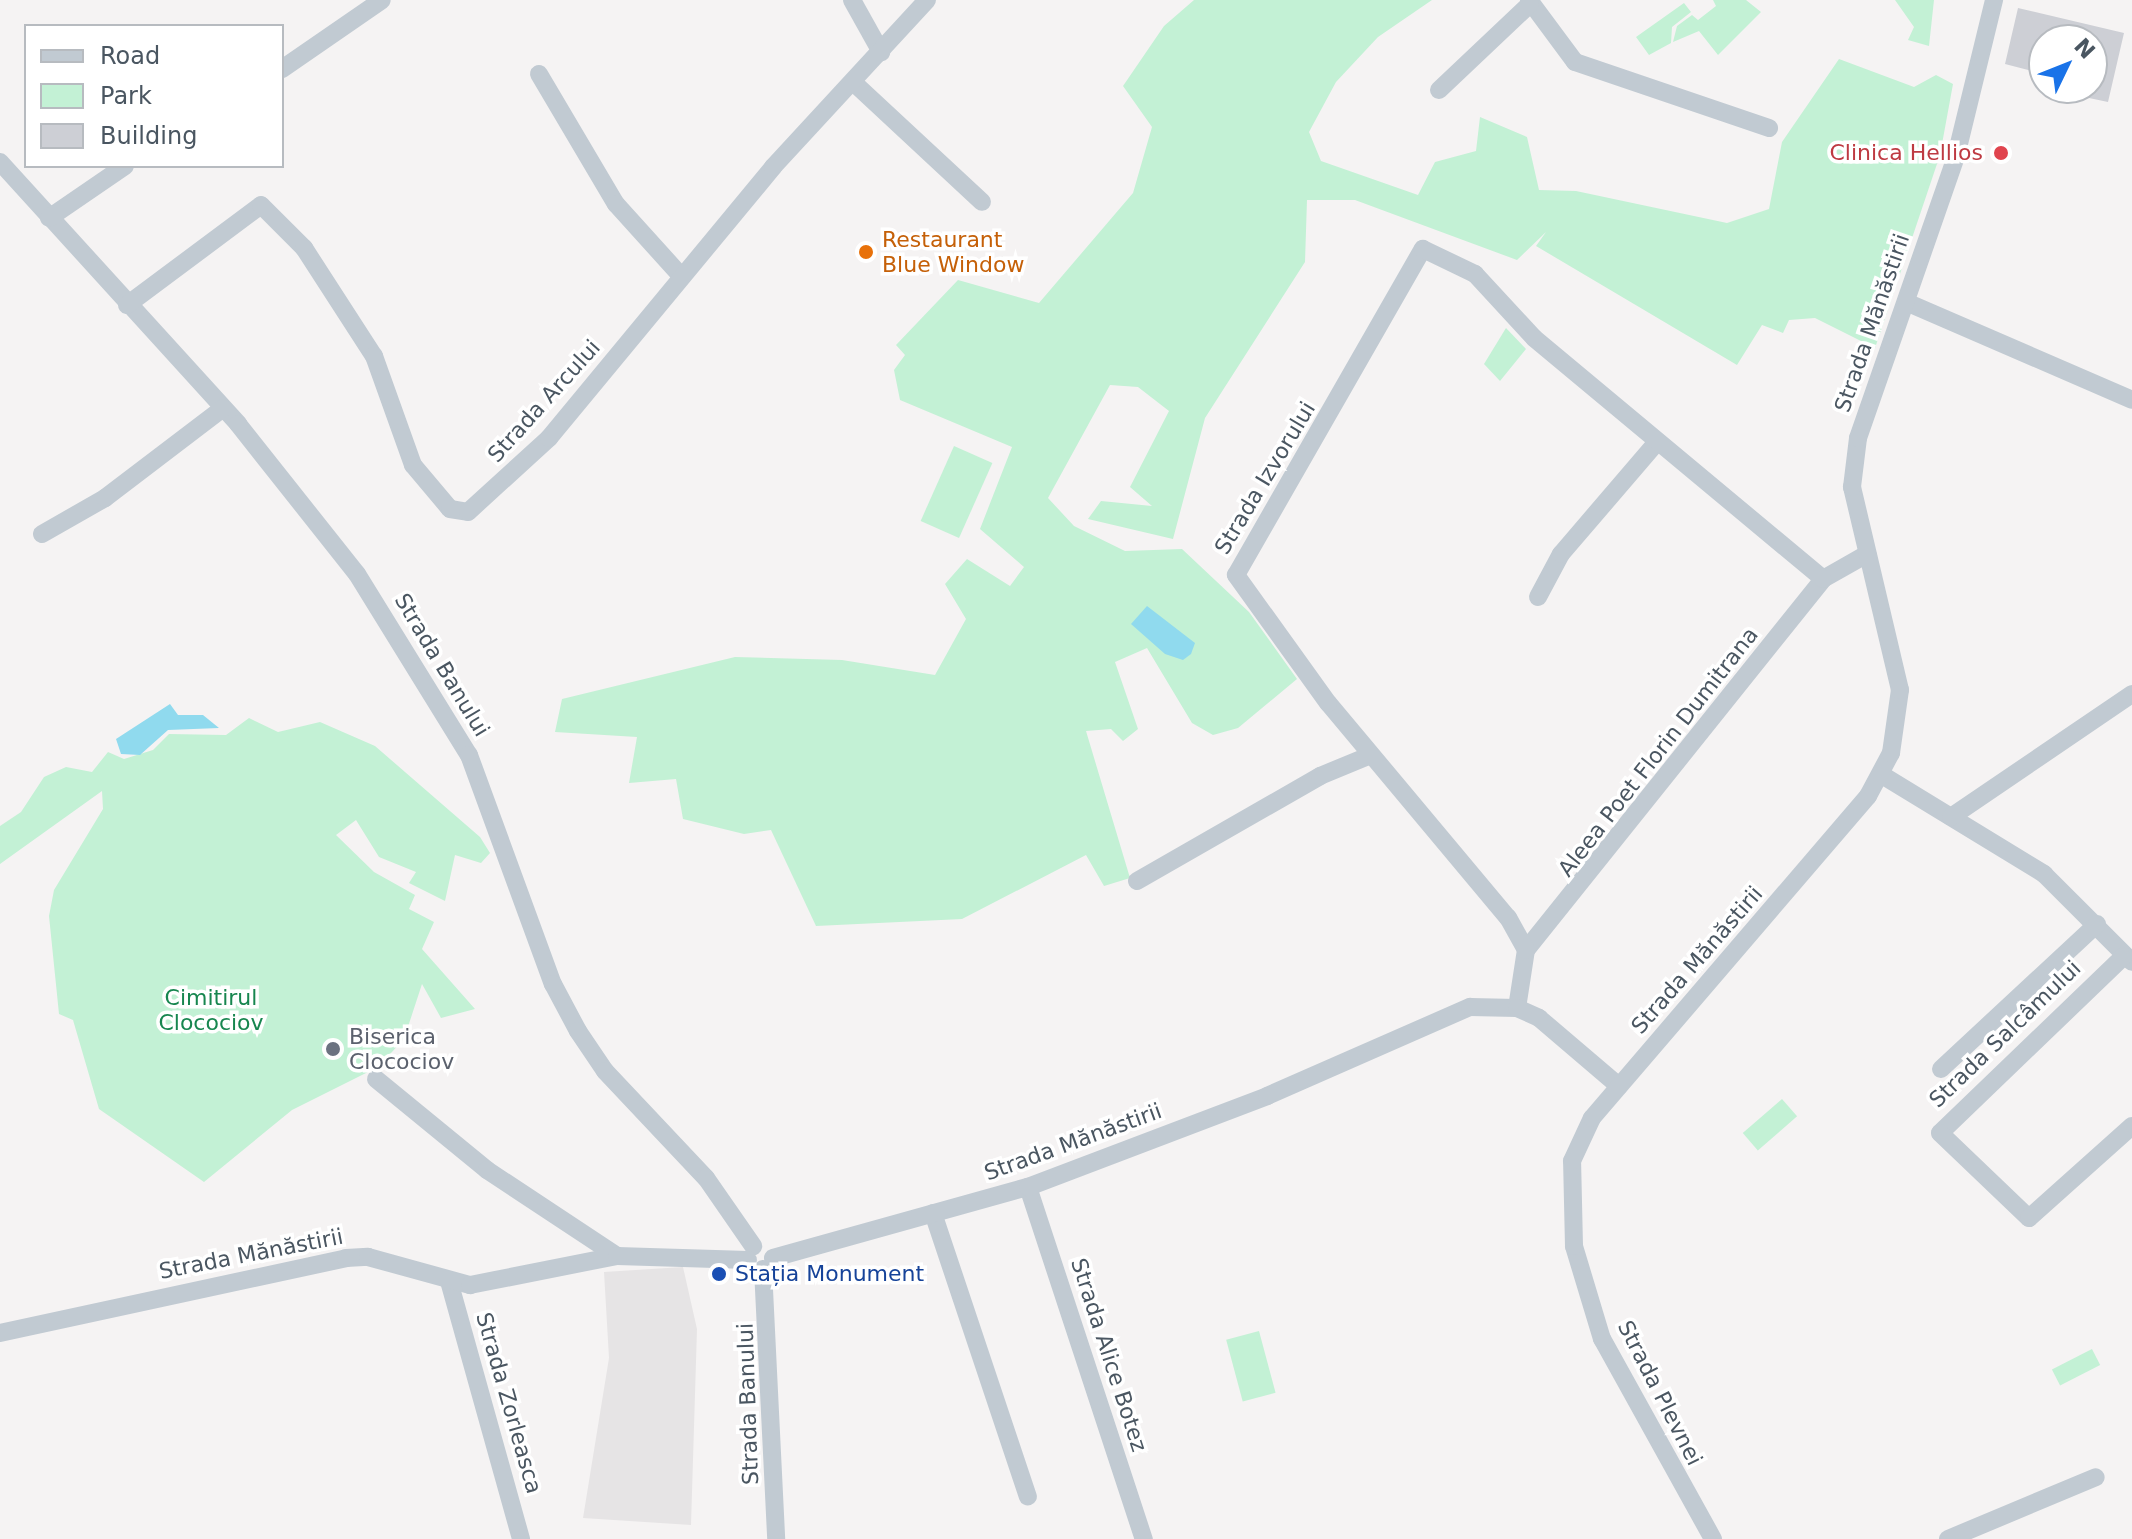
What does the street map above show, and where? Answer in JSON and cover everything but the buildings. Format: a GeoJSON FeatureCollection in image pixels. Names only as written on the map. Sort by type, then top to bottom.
{"type":"FeatureCollection","features":[{"type":"Feature","properties":{"kind":"street"},"geometry":{"type":"LineString","coordinates":[[284,68],[382,0]]}},
{"type":"Feature","properties":{"kind":"street"},"geometry":{"type":"LineString","coordinates":[[852,0],[881,52]]}},
{"type":"Feature","properties":{"kind":"street","name":"Strada Arcului"},"geometry":{"type":"LineString","coordinates":[[127,305],[261,205],[336,293],[374,356],[413,465],[458,512],[481,504],[549,438],[682,277],[927,0]]}},
{"type":"Feature","properties":{"kind":"street","name":"Strada Mănăstirii"},"geometry":{"type":"LineString","coordinates":[[1619,1086],[1882,775],[1899,724],[1900,690],[1894,639],[1867,554],[1852,487],[1858,438],[1956,156],[1994,0]]}},
{"type":"Feature","properties":{"kind":"street"},"geometry":{"type":"LineString","coordinates":[[1439,90],[1529,2],[1575,62],[1769,128]]}},
{"type":"Feature","properties":{"kind":"street"},"geometry":{"type":"LineString","coordinates":[[539,74],[616,204],[682,277]]}},
{"type":"Feature","properties":{"kind":"street"},"geometry":{"type":"LineString","coordinates":[[853,82],[982,202]]}},
{"type":"Feature","properties":{"kind":"street","name":"Strada Banului"},"geometry":{"type":"LineString","coordinates":[[0,162],[223,408],[357,574],[438,699],[469,755],[553,984],[578,1031],[605,1071],[706,1178],[759,1258],[776,1539]]}},
{"type":"Feature","properties":{"kind":"street"},"geometry":{"type":"LineString","coordinates":[[49,218],[122,168]]}},
{"type":"Feature","properties":{"kind":"street","name":"Strada Izvorului"},"geometry":{"type":"LineString","coordinates":[[1526,950],[1487,887],[1371,755],[1236,575],[1423,249],[1475,274],[1534,338],[1823,579]]}},
{"type":"Feature","properties":{"kind":"street"},"geometry":{"type":"LineString","coordinates":[[1906,302],[2132,400]]}},
{"type":"Feature","properties":{"kind":"street"},"geometry":{"type":"LineString","coordinates":[[42,534],[105,498],[223,408]]}},
{"type":"Feature","properties":{"kind":"street"},"geometry":{"type":"LineString","coordinates":[[1538,597],[1561,554],[1657,442]]}},
{"type":"Feature","properties":{"kind":"street"},"geometry":{"type":"LineString","coordinates":[[1823,579],[1867,554]]}},
{"type":"Feature","properties":{"kind":"street","name":"Aleea Poet Florin Dumitrana"},"geometry":{"type":"LineString","coordinates":[[1526,950],[1823,579]]}},
{"type":"Feature","properties":{"kind":"street"},"geometry":{"type":"LineString","coordinates":[[1951,817],[2132,694]]}},
{"type":"Feature","properties":{"kind":"street"},"geometry":{"type":"LineString","coordinates":[[1137,881],[1320,776],[1371,755]]}},
{"type":"Feature","properties":{"kind":"street","name":"Strada Salcâmului"},"geometry":{"type":"LineString","coordinates":[[1882,775],[2044,874],[2097,924],[2128,959],[1940,1133],[2029,1218],[2132,1126]]}},
{"type":"Feature","properties":{"kind":"street","name":"Strada Salcâmului"},"geometry":{"type":"LineString","coordinates":[[1941,1069],[2097,924]]}},
{"type":"Feature","properties":{"kind":"street"},"geometry":{"type":"LineString","coordinates":[[1526,950],[1517,1008],[1568,1039],[1619,1086]]}},
{"type":"Feature","properties":{"kind":"street","name":"Strada Mănăstirii"},"geometry":{"type":"LineString","coordinates":[[0,1333],[346,1258],[368,1257],[449,1281],[505,1280],[617,1256],[759,1258],[1028,1187],[1267,1096],[1470,1007],[1517,1008]]}},
{"type":"Feature","properties":{"kind":"street"},"geometry":{"type":"LineString","coordinates":[[376,1079],[487,1170],[617,1256]]}},
{"type":"Feature","properties":{"kind":"street","name":"Strada Plevnei"},"geometry":{"type":"LineString","coordinates":[[1619,1086],[1576,1147],[1570,1180],[1574,1246],[1602,1339],[1713,1539]]}},
{"type":"Feature","properties":{"kind":"street","name":"Strada Alice Botez"},"geometry":{"type":"LineString","coordinates":[[1028,1187],[1144,1539]]}},
{"type":"Feature","properties":{"kind":"street"},"geometry":{"type":"LineString","coordinates":[[933,1213],[1028,1497]]}},
{"type":"Feature","properties":{"kind":"street","name":"Strada Zorleasca"},"geometry":{"type":"LineString","coordinates":[[449,1281],[521,1539]]}},
{"type":"Feature","properties":{"kind":"street"},"geometry":{"type":"LineString","coordinates":[[1948,1539],[2096,1477]]}},
{"type":"Feature","properties":{"kind":"shaded area"},"geometry":{"type":"Polygon","coordinates":[[[683,1267],[697,1329],[691,1525],[583,1518],[609,1358],[604,1272],[683,1267]]]}},
{"type":"Feature","properties":{"kind":"green space"},"geometry":{"type":"Polygon","coordinates":[[[1194,0],[1432,0],[1378,37],[1336,82],[1309,132],[1321,161],[1418,195],[1435,162],[1476,151],[1480,117],[1527,137],[1539,190],[1576,191],[1727,223],[1769,209],[1782,142],[1839,59],[1914,87],[1936,75],[1953,84],[1940,155],[1875,348],[1815,318],[1789,320],[1783,333],[1762,325],[1737,365],[1536,246],[1546,232],[1517,260],[1355,200],[1307,200],[1305,262],[1205,418],[1173,539],[1088,519],[1101,501],[1152,506],[1130,487],[1169,411],[1138,387],[1110,385],[1048,498],[1074,526],[1125,551],[1182,549],[1249,612],[1297,679],[1238,728],[1213,735],[1192,723],[1147,648],[1115,662],[1138,729],[1123,741],[1111,729],[1086,731],[1130,878],[1104,886],[1086,855],[962,919],[816,926],[771,830],[744,834],[683,819],[676,779],[629,783],[637,737],[555,732],[562,699],[735,657],[842,660],[935,675],[966,619],[945,584],[967,559],[1010,586],[1024,567],[980,529],[1012,447],[900,400],[894,370],[905,355],[896,345],[958,280],[1039,303],[1133,193],[1152,127],[1123,86],[1164,26],[1194,0]]]}},
{"type":"Feature","properties":{"kind":"green space"},"geometry":{"type":"Polygon","coordinates":[[[1713,0],[1746,0],[1761,12],[1718,55],[1699,31],[1673,42],[1677,26],[1692,15],[1698,20],[1716,6],[1713,0]]]}},
{"type":"Feature","properties":{"kind":"green space"},"geometry":{"type":"Polygon","coordinates":[[[1895,0],[1934,0],[1929,46],[1908,40],[1914,27],[1895,0]]]}},
{"type":"Feature","properties":{"kind":"green space"},"geometry":{"type":"Polygon","coordinates":[[[1684,3],[1691,12],[1672,27],[1671,43],[1649,55],[1636,37],[1684,3]]]}},
{"type":"Feature","properties":{"kind":"green space"},"geometry":{"type":"Polygon","coordinates":[[[1506,328],[1526,349],[1500,381],[1484,364],[1506,328]]]}},
{"type":"Feature","properties":{"kind":"green space"},"geometry":{"type":"Polygon","coordinates":[[[954,446],[992,463],[959,538],[921,521],[954,446]]]}},
{"type":"Feature","properties":{"kind":"green space","name":"Cimitirul Clocociov"},"geometry":{"type":"Polygon","coordinates":[[[249,718],[278,732],[320,722],[375,746],[480,837],[490,853],[481,863],[455,855],[445,901],[409,883],[416,872],[379,857],[356,820],[336,835],[374,872],[415,895],[409,909],[434,922],[422,949],[475,1009],[441,1018],[422,984],[404,1039],[378,1067],[292,1110],[204,1182],[99,1109],[73,1020],[59,1014],[49,916],[54,890],[103,809],[102,791],[0,864],[0,826],[21,812],[44,777],[66,767],[92,772],[108,752],[124,759],[153,750],[169,734],[226,735],[249,718]]]}},
{"type":"Feature","properties":{"kind":"green space"},"geometry":{"type":"Polygon","coordinates":[[[1782,1099],[1797,1116],[1758,1150],[1743,1133],[1782,1099]]]}},
{"type":"Feature","properties":{"kind":"green space"},"geometry":{"type":"Polygon","coordinates":[[[1259,1331],[1276,1393],[1243,1402],[1226,1340],[1259,1331]]]}},
{"type":"Feature","properties":{"kind":"green space"},"geometry":{"type":"Polygon","coordinates":[[[2092,1349],[2100,1365],[2060,1385],[2052,1369],[2092,1349]]]}},
{"type":"Feature","properties":{"kind":"water"},"geometry":{"type":"Polygon","coordinates":[[[1147,606],[1195,643],[1191,654],[1183,660],[1165,654],[1131,624],[1147,606]]]}},
{"type":"Feature","properties":{"kind":"water"},"geometry":{"type":"Polygon","coordinates":[[[170,704],[178,715],[203,715],[219,728],[168,730],[140,755],[121,754],[116,739],[170,704]]]}},
{"type":"Feature","properties":{"kind":"place","name":"Clinica Hellios"},"geometry":{"type":"Point","coordinates":[2001,153]}},
{"type":"Feature","properties":{"kind":"place","name":"Restaurant Blue Window"},"geometry":{"type":"Point","coordinates":[866,252]}},
{"type":"Feature","properties":{"kind":"place","name":"Biserica Clocociov"},"geometry":{"type":"Point","coordinates":[333,1049]}},
{"type":"Feature","properties":{"kind":"place","name":"Stația Monument"},"geometry":{"type":"Point","coordinates":[719,1274]}}]}
